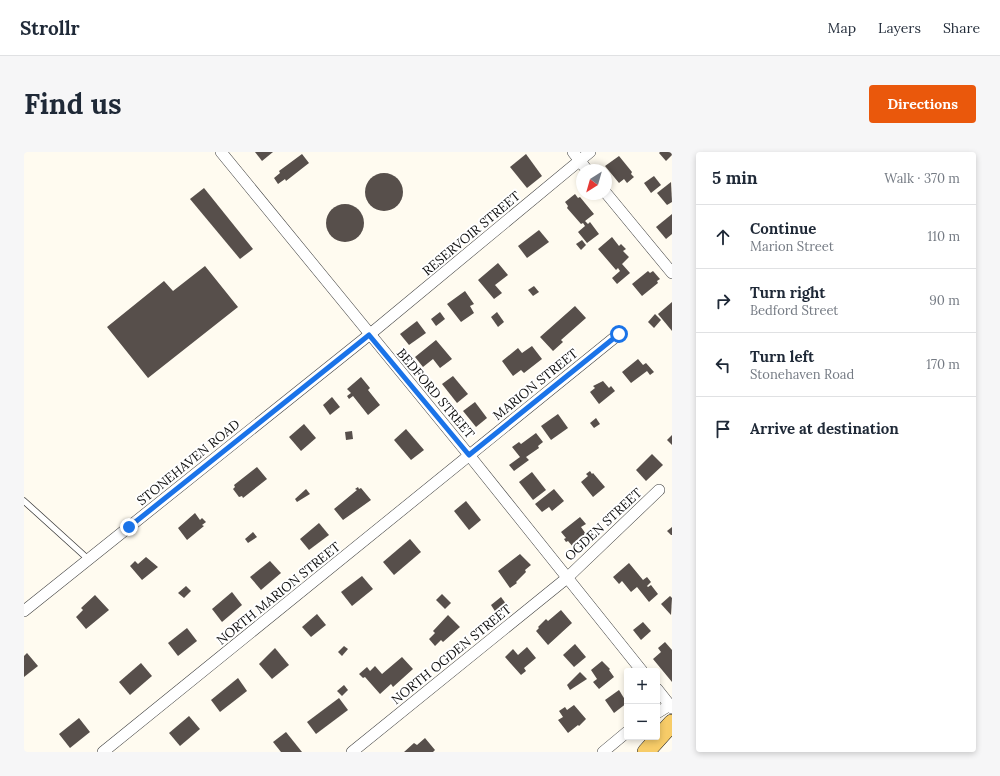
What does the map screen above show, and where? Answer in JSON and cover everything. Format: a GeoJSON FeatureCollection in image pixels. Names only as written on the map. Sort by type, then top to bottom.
{"type":"FeatureCollection","features":[{"type":"Feature","properties":{"kind":"main road"},"geometry":{"type":"LineString","coordinates":[[646,752],[672,723]]}},
{"type":"Feature","properties":{"kind":"street","name":"BEDFORD STREET"},"geometry":{"type":"LineString","coordinates":[[221,152],[369,335],[469,455],[640,668]]}},
{"type":"Feature","properties":{"kind":"street","name":"RESERVOIR STREET"},"geometry":{"type":"LineString","coordinates":[[369,335],[576,156],[590,152]]}},
{"type":"Feature","properties":{"kind":"street"},"geometry":{"type":"LineString","coordinates":[[576,156],[582,164]]}},
{"type":"Feature","properties":{"kind":"street"},"geometry":{"type":"LineString","coordinates":[[612,200],[672,273]]}},
{"type":"Feature","properties":{"kind":"street","name":"MARION STREET"},"geometry":{"type":"LineString","coordinates":[[469,455],[619,334]]}},
{"type":"Feature","properties":{"kind":"street","name":"STONEHAVEN ROAD"},"geometry":{"type":"LineString","coordinates":[[24,611],[369,335]]}},
{"type":"Feature","properties":{"kind":"street","name":"NORTH MARION STREET"},"geometry":{"type":"LineString","coordinates":[[103,752],[469,455]]}},
{"type":"Feature","properties":{"kind":"street","name":"OGDEN STREET"},"geometry":{"type":"LineString","coordinates":[[567,578],[659,490]]}},
{"type":"Feature","properties":{"kind":"street","name":"NORTH OGDEN STREET"},"geometry":{"type":"LineString","coordinates":[[352,752],[567,578]]}},
{"type":"Feature","properties":{"kind":"street"},"geometry":{"type":"LineString","coordinates":[[660,693],[671,707],[660,712]]}},
{"type":"Feature","properties":{"kind":"street"},"geometry":{"type":"LineString","coordinates":[[603,752],[624,734]]}},
{"type":"Feature","properties":{"kind":"lane"},"geometry":{"type":"LineString","coordinates":[[24,501],[88,559]]}},
{"type":"Feature","properties":{"kind":"building"},"geometry":{"type":"Polygon","coordinates":[[[255,152],[273,152],[262,161],[255,152]]]}},
{"type":"Feature","properties":{"kind":"building"},"geometry":{"type":"Polygon","coordinates":[[[672,152],[672,155],[666,161],[659,153],[672,152]]]}},
{"type":"Feature","properties":{"kind":"building"},"geometry":{"type":"Polygon","coordinates":[[[302,154],[309,163],[286,181],[285,179],[278,184],[274,178],[280,173],[279,171],[302,154]]]}},
{"type":"Feature","properties":{"kind":"building"},"geometry":{"type":"Polygon","coordinates":[[[526,154],[542,176],[527,188],[510,167],[526,154]]]}},
{"type":"Feature","properties":{"kind":"building"},"geometry":{"type":"Polygon","coordinates":[[[619,156],[632,172],[631,174],[634,177],[627,183],[624,179],[619,183],[612,174],[612,164],[608,164],[619,156]]]}},
{"type":"Feature","properties":{"kind":"building"},"geometry":{"type":"Polygon","coordinates":[[[384,173],[394,176],[400,182],[403,192],[400,202],[394,208],[384,211],[374,208],[368,202],[365,192],[368,182],[374,176],[384,173]]]}},
{"type":"Feature","properties":{"kind":"building"},"geometry":{"type":"Polygon","coordinates":[[[654,176],[661,185],[651,193],[644,183],[654,176]]]}},
{"type":"Feature","properties":{"kind":"building"},"geometry":{"type":"Polygon","coordinates":[[[671,182],[672,202],[667,205],[657,193],[671,182]]]}},
{"type":"Feature","properties":{"kind":"building"},"geometry":{"type":"Polygon","coordinates":[[[204,188],[253,249],[240,259],[190,199],[204,188]]]}},
{"type":"Feature","properties":{"kind":"building"},"geometry":{"type":"Polygon","coordinates":[[[575,194],[576,200],[582,200],[594,214],[585,221],[588,224],[590,222],[599,234],[587,243],[578,232],[585,226],[583,223],[581,224],[567,208],[568,206],[565,202],[575,194]]]}},
{"type":"Feature","properties":{"kind":"building"},"geometry":{"type":"Polygon","coordinates":[[[345,204],[355,207],[361,213],[364,223],[361,233],[355,239],[345,242],[335,239],[329,233],[326,223],[329,213],[335,207],[345,204]]]}},
{"type":"Feature","properties":{"kind":"building"},"geometry":{"type":"Polygon","coordinates":[[[672,214],[672,234],[666,239],[656,227],[672,214]]]}},
{"type":"Feature","properties":{"kind":"building"},"geometry":{"type":"Polygon","coordinates":[[[539,230],[549,242],[527,258],[518,246],[539,230]]]}},
{"type":"Feature","properties":{"kind":"building"},"geometry":{"type":"Polygon","coordinates":[[[612,237],[619,246],[621,244],[626,249],[623,251],[629,257],[622,264],[630,273],[617,284],[612,278],[620,271],[618,268],[616,270],[598,249],[612,237]]]}},
{"type":"Feature","properties":{"kind":"building"},"geometry":{"type":"Polygon","coordinates":[[[582,240],[586,245],[581,250],[576,244],[582,240]]]}},
{"type":"Feature","properties":{"kind":"building"},"geometry":{"type":"Polygon","coordinates":[[[498,263],[508,275],[495,285],[502,293],[494,299],[478,280],[498,263]]]}},
{"type":"Feature","properties":{"kind":"building"},"geometry":{"type":"Polygon","coordinates":[[[205,266],[238,307],[148,378],[107,327],[164,281],[173,291],[205,266]]]}},
{"type":"Feature","properties":{"kind":"building"},"geometry":{"type":"Polygon","coordinates":[[[648,271],[650,273],[653,271],[660,279],[657,281],[658,283],[642,296],[632,284],[648,271]]]}},
{"type":"Feature","properties":{"kind":"building"},"geometry":{"type":"Polygon","coordinates":[[[534,286],[539,292],[533,296],[528,290],[534,286]]]}},
{"type":"Feature","properties":{"kind":"building"},"geometry":{"type":"Polygon","coordinates":[[[465,291],[474,304],[470,306],[474,313],[461,322],[447,304],[465,291]]]}},
{"type":"Feature","properties":{"kind":"building"},"geometry":{"type":"Polygon","coordinates":[[[672,302],[672,331],[658,314],[672,302]]]}},
{"type":"Feature","properties":{"kind":"building"},"geometry":{"type":"Polygon","coordinates":[[[575,306],[586,318],[561,340],[563,342],[553,351],[540,337],[575,306]]]}},
{"type":"Feature","properties":{"kind":"building"},"geometry":{"type":"Polygon","coordinates":[[[440,312],[445,319],[436,326],[431,319],[440,312]]]}},
{"type":"Feature","properties":{"kind":"building"},"geometry":{"type":"Polygon","coordinates":[[[497,312],[504,322],[498,327],[491,317],[497,312]]]}},
{"type":"Feature","properties":{"kind":"building"},"geometry":{"type":"Polygon","coordinates":[[[655,314],[661,320],[654,328],[648,322],[655,314]]]}},
{"type":"Feature","properties":{"kind":"building"},"geometry":{"type":"Polygon","coordinates":[[[417,321],[426,333],[409,345],[400,334],[417,321]]]}},
{"type":"Feature","properties":{"kind":"building"},"geometry":{"type":"Polygon","coordinates":[[[436,340],[452,359],[440,368],[433,359],[423,367],[415,357],[436,340]]]}},
{"type":"Feature","properties":{"kind":"building"},"geometry":{"type":"Polygon","coordinates":[[[532,346],[542,359],[524,373],[521,370],[513,376],[502,361],[518,348],[522,353],[532,346]]]}},
{"type":"Feature","properties":{"kind":"building"},"geometry":{"type":"Polygon","coordinates":[[[638,359],[643,365],[646,363],[654,372],[650,375],[647,371],[631,383],[622,372],[638,359]]]}},
{"type":"Feature","properties":{"kind":"building"},"geometry":{"type":"Polygon","coordinates":[[[453,376],[468,394],[457,403],[442,384],[453,376]]]}},
{"type":"Feature","properties":{"kind":"building"},"geometry":{"type":"Polygon","coordinates":[[[361,377],[370,388],[368,390],[380,405],[368,415],[353,396],[349,399],[347,396],[351,393],[347,389],[361,377]]]}},
{"type":"Feature","properties":{"kind":"building"},"geometry":{"type":"Polygon","coordinates":[[[603,381],[609,388],[611,386],[615,391],[599,404],[590,392],[595,388],[593,386],[603,381]]]}},
{"type":"Feature","properties":{"kind":"building"},"geometry":{"type":"Polygon","coordinates":[[[332,397],[340,407],[330,415],[323,405],[332,397]]]}},
{"type":"Feature","properties":{"kind":"building"},"geometry":{"type":"Polygon","coordinates":[[[475,402],[487,418],[476,427],[463,411],[475,402]]]}},
{"type":"Feature","properties":{"kind":"building"},"geometry":{"type":"Polygon","coordinates":[[[558,414],[568,428],[551,440],[541,426],[558,414]]]}},
{"type":"Feature","properties":{"kind":"building"},"geometry":{"type":"Polygon","coordinates":[[[596,418],[600,424],[594,428],[590,423],[596,418]]]}},
{"type":"Feature","properties":{"kind":"building"},"geometry":{"type":"Polygon","coordinates":[[[304,424],[316,438],[301,451],[289,437],[304,424]]]}},
{"type":"Feature","properties":{"kind":"building"},"geometry":{"type":"Polygon","coordinates":[[[406,429],[424,450],[411,460],[394,440],[406,429]]]}},
{"type":"Feature","properties":{"kind":"building"},"geometry":{"type":"Polygon","coordinates":[[[352,431],[353,439],[346,440],[345,432],[352,431]]]}},
{"type":"Feature","properties":{"kind":"building"},"geometry":{"type":"Polygon","coordinates":[[[536,433],[543,442],[538,446],[539,448],[526,457],[529,460],[514,471],[509,465],[520,457],[512,447],[519,442],[521,444],[536,433]]]}},
{"type":"Feature","properties":{"kind":"building"},"geometry":{"type":"Polygon","coordinates":[[[672,435],[672,445],[667,440],[672,435]]]}},
{"type":"Feature","properties":{"kind":"building"},"geometry":{"type":"Polygon","coordinates":[[[652,454],[663,465],[646,481],[636,470],[652,454]]]}},
{"type":"Feature","properties":{"kind":"building"},"geometry":{"type":"Polygon","coordinates":[[[257,467],[267,479],[243,498],[242,496],[239,497],[233,489],[235,487],[234,485],[257,467]]]}},
{"type":"Feature","properties":{"kind":"building"},"geometry":{"type":"Polygon","coordinates":[[[590,471],[605,487],[593,497],[581,482],[588,476],[586,474],[590,471]]]}},
{"type":"Feature","properties":{"kind":"building"},"geometry":{"type":"Polygon","coordinates":[[[532,472],[546,490],[533,500],[519,482],[532,472]]]}},
{"type":"Feature","properties":{"kind":"building"},"geometry":{"type":"Polygon","coordinates":[[[358,487],[359,489],[361,488],[371,500],[343,520],[334,509],[357,490],[355,489],[358,487]]]}},
{"type":"Feature","properties":{"kind":"building"},"geometry":{"type":"Polygon","coordinates":[[[306,489],[310,494],[297,502],[295,499],[306,489]]]}},
{"type":"Feature","properties":{"kind":"building"},"geometry":{"type":"Polygon","coordinates":[[[554,489],[564,501],[552,511],[549,507],[542,512],[535,504],[554,489]]]}},
{"type":"Feature","properties":{"kind":"building"},"geometry":{"type":"Polygon","coordinates":[[[466,501],[481,520],[469,530],[454,511],[466,501]]]}},
{"type":"Feature","properties":{"kind":"building"},"geometry":{"type":"Polygon","coordinates":[[[195,513],[200,520],[202,518],[206,522],[202,525],[204,526],[187,540],[178,528],[195,513]]]}},
{"type":"Feature","properties":{"kind":"building"},"geometry":{"type":"Polygon","coordinates":[[[580,517],[586,524],[581,527],[588,537],[574,548],[568,541],[566,542],[564,539],[566,538],[561,532],[580,517]]]}},
{"type":"Feature","properties":{"kind":"building"},"geometry":{"type":"Polygon","coordinates":[[[319,523],[329,535],[309,550],[300,539],[319,523]]]}},
{"type":"Feature","properties":{"kind":"building"},"geometry":{"type":"Polygon","coordinates":[[[672,527],[672,535],[671,535],[667,531],[672,527]]]}},
{"type":"Feature","properties":{"kind":"building"},"geometry":{"type":"Polygon","coordinates":[[[253,532],[257,537],[248,543],[245,539],[253,532]]]}},
{"type":"Feature","properties":{"kind":"building"},"geometry":{"type":"Polygon","coordinates":[[[410,539],[421,552],[394,575],[383,562],[410,539]]]}},
{"type":"Feature","properties":{"kind":"building"},"geometry":{"type":"Polygon","coordinates":[[[520,554],[531,565],[525,570],[526,572],[516,582],[517,583],[510,588],[498,571],[520,554]]]}},
{"type":"Feature","properties":{"kind":"building"},"geometry":{"type":"Polygon","coordinates":[[[146,557],[158,567],[142,580],[130,566],[135,561],[138,564],[146,557]]]}},
{"type":"Feature","properties":{"kind":"building"},"geometry":{"type":"Polygon","coordinates":[[[270,561],[281,573],[261,590],[250,577],[270,561]]]}},
{"type":"Feature","properties":{"kind":"building"},"geometry":{"type":"Polygon","coordinates":[[[629,563],[643,580],[647,577],[651,582],[647,586],[648,587],[651,585],[658,594],[649,602],[637,587],[631,592],[622,581],[619,584],[613,577],[629,563]]]}},
{"type":"Feature","properties":{"kind":"building"},"geometry":{"type":"Polygon","coordinates":[[[362,576],[373,589],[352,606],[341,592],[362,576]]]}},
{"type":"Feature","properties":{"kind":"building"},"geometry":{"type":"Polygon","coordinates":[[[186,586],[191,591],[184,598],[178,593],[186,586]]]}},
{"type":"Feature","properties":{"kind":"building"},"geometry":{"type":"Polygon","coordinates":[[[232,592],[242,605],[222,622],[212,609],[232,592]]]}},
{"type":"Feature","properties":{"kind":"building"},"geometry":{"type":"Polygon","coordinates":[[[442,594],[451,603],[445,609],[436,600],[442,594]]]}},
{"type":"Feature","properties":{"kind":"building"},"geometry":{"type":"Polygon","coordinates":[[[95,595],[109,610],[86,629],[76,617],[83,610],[81,608],[95,595]]]}},
{"type":"Feature","properties":{"kind":"building"},"geometry":{"type":"Polygon","coordinates":[[[670,596],[672,598],[671,615],[661,604],[670,596]]]}},
{"type":"Feature","properties":{"kind":"building"},"geometry":{"type":"Polygon","coordinates":[[[501,597],[509,608],[498,616],[491,605],[501,597]]]}},
{"type":"Feature","properties":{"kind":"building"},"geometry":{"type":"Polygon","coordinates":[[[561,610],[572,623],[548,645],[536,631],[546,619],[548,621],[561,610]]]}},
{"type":"Feature","properties":{"kind":"building"},"geometry":{"type":"Polygon","coordinates":[[[317,614],[326,625],[311,637],[302,627],[317,614]]]}},
{"type":"Feature","properties":{"kind":"building"},"geometry":{"type":"Polygon","coordinates":[[[448,615],[460,627],[443,642],[441,640],[435,646],[429,639],[435,633],[433,631],[448,615]]]}},
{"type":"Feature","properties":{"kind":"building"},"geometry":{"type":"Polygon","coordinates":[[[643,622],[651,631],[641,640],[633,630],[643,622]]]}},
{"type":"Feature","properties":{"kind":"building"},"geometry":{"type":"Polygon","coordinates":[[[187,628],[197,641],[178,656],[168,643],[187,628]]]}},
{"type":"Feature","properties":{"kind":"building"},"geometry":{"type":"Polygon","coordinates":[[[665,642],[672,650],[672,682],[653,659],[661,652],[658,648],[665,642]]]}},
{"type":"Feature","properties":{"kind":"building"},"geometry":{"type":"Polygon","coordinates":[[[575,644],[586,657],[574,667],[563,655],[575,644]]]}},
{"type":"Feature","properties":{"kind":"building"},"geometry":{"type":"Polygon","coordinates":[[[344,646],[348,649],[342,656],[338,652],[344,646]]]}},
{"type":"Feature","properties":{"kind":"building"},"geometry":{"type":"Polygon","coordinates":[[[527,647],[536,658],[524,668],[526,671],[521,675],[505,657],[513,649],[518,655],[527,647]]]}},
{"type":"Feature","properties":{"kind":"building"},"geometry":{"type":"Polygon","coordinates":[[[275,648],[289,665],[272,679],[259,664],[275,648]]]}},
{"type":"Feature","properties":{"kind":"building"},"geometry":{"type":"Polygon","coordinates":[[[27,653],[38,666],[24,677],[24,656],[27,653]]]}},
{"type":"Feature","properties":{"kind":"building"},"geometry":{"type":"Polygon","coordinates":[[[402,657],[413,669],[393,687],[391,684],[380,694],[365,677],[363,678],[359,674],[367,667],[370,671],[375,666],[382,674],[402,657]]]}},
{"type":"Feature","properties":{"kind":"building"},"geometry":{"type":"Polygon","coordinates":[[[602,661],[610,669],[609,670],[614,677],[599,689],[593,682],[597,679],[591,670],[602,661]]]}},
{"type":"Feature","properties":{"kind":"building"},"geometry":{"type":"Polygon","coordinates":[[[141,663],[152,676],[130,695],[119,682],[141,663]]]}},
{"type":"Feature","properties":{"kind":"building"},"geometry":{"type":"Polygon","coordinates":[[[580,672],[587,679],[570,690],[567,685],[580,672]]]}},
{"type":"Feature","properties":{"kind":"building"},"geometry":{"type":"Polygon","coordinates":[[[238,678],[247,691],[220,712],[211,700],[238,678]]]}},
{"type":"Feature","properties":{"kind":"building"},"geometry":{"type":"Polygon","coordinates":[[[344,685],[348,690],[342,696],[337,691],[344,685]]]}},
{"type":"Feature","properties":{"kind":"building"},"geometry":{"type":"Polygon","coordinates":[[[619,690],[624,698],[624,705],[614,713],[605,700],[619,690]]]}},
{"type":"Feature","properties":{"kind":"building"},"geometry":{"type":"Polygon","coordinates":[[[339,698],[348,710],[316,734],[307,722],[339,698]]]}},
{"type":"Feature","properties":{"kind":"building"},"geometry":{"type":"Polygon","coordinates":[[[574,705],[586,719],[579,726],[578,725],[568,733],[558,720],[563,717],[559,711],[565,707],[567,710],[574,705]]]}},
{"type":"Feature","properties":{"kind":"building"},"geometry":{"type":"Polygon","coordinates":[[[189,716],[200,729],[180,746],[169,733],[189,716]]]}},
{"type":"Feature","properties":{"kind":"building"},"geometry":{"type":"Polygon","coordinates":[[[79,718],[90,732],[70,748],[59,734],[79,718]]]}},
{"type":"Feature","properties":{"kind":"building"},"geometry":{"type":"Polygon","coordinates":[[[286,732],[302,752],[281,752],[273,742],[286,732]]]}},
{"type":"Feature","properties":{"kind":"building"},"geometry":{"type":"Polygon","coordinates":[[[425,738],[435,750],[433,752],[404,752],[414,743],[417,745],[425,738]]]}},
{"type":"Feature","properties":{"kind":"route"},"geometry":{"type":"LineString","coordinates":[[129,527],[369,335],[469,455],[619,334]]}}]}
